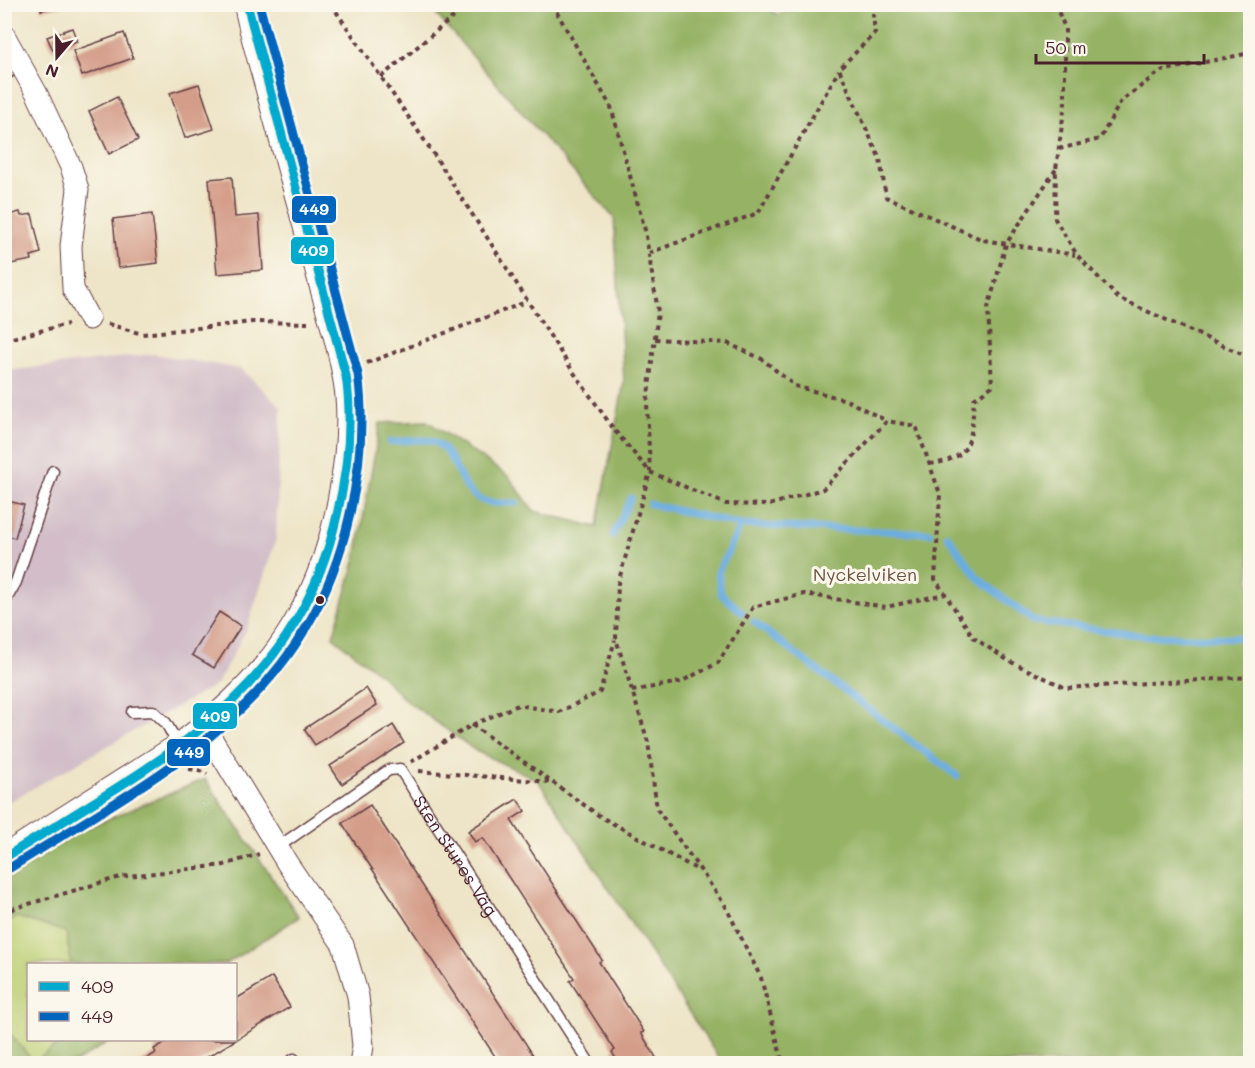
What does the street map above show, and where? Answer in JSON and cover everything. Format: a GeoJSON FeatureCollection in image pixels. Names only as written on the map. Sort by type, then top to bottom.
{"type":"FeatureCollection","features":[{"type":"Feature","properties":{"kind":"street"},"geometry":{"type":"LineString","coordinates":[[4,858],[205,728],[258,679],[287,642],[309,605],[324,570],[336,526],[350,453],[348,390],[333,324],[247,4]]}},
{"type":"Feature","properties":{"kind":"street"},"geometry":{"type":"LineString","coordinates":[[4,35],[42,104],[71,167],[78,189],[71,246],[73,289],[89,319]]}},
{"type":"Feature","properties":{"kind":"street"},"geometry":{"type":"LineString","coordinates":[[205,728],[278,847],[343,945],[358,996],[363,1046],[360,1064]]}},
{"type":"Feature","properties":{"kind":"lane"},"geometry":{"type":"LineString","coordinates":[[4,603],[16,582],[53,471]]}},
{"type":"Feature","properties":{"kind":"lane"},"geometry":{"type":"LineString","coordinates":[[132,711],[153,711],[166,723],[180,746]]}},
{"type":"Feature","properties":{"kind":"lane"},"geometry":{"type":"LineString","coordinates":[[278,847],[389,770],[400,769]]}},
{"type":"Feature","properties":{"kind":"lane","name":"Sten Stures Väg"},"geometry":{"type":"LineString","coordinates":[[400,769],[590,1064]]}},
{"type":"Feature","properties":{"kind":"path"},"geometry":{"type":"LineString","coordinates":[[331,4],[429,147],[526,302],[615,431],[650,472],[726,504],[768,505],[823,489],[888,421]]}},
{"type":"Feature","properties":{"kind":"path"},"geometry":{"type":"LineString","coordinates":[[381,77],[469,4]]}},
{"type":"Feature","properties":{"kind":"path"},"geometry":{"type":"LineString","coordinates":[[400,769],[472,725],[518,705],[559,712],[600,692],[616,639],[618,583],[650,472],[647,404],[658,312],[645,230],[611,107],[552,4]]}},
{"type":"Feature","properties":{"kind":"path"},"geometry":{"type":"LineString","coordinates":[[649,253],[758,213],[839,69],[875,33],[872,4]]}},
{"type":"Feature","properties":{"kind":"path"},"geometry":{"type":"LineString","coordinates":[[1055,4],[1065,28],[1065,103],[1056,169],[1055,219],[1077,255],[1118,298],[1246,356],[1251,364]]}},
{"type":"Feature","properties":{"kind":"path"},"geometry":{"type":"LineString","coordinates":[[1059,149],[1100,139],[1121,101],[1161,71],[1251,53]]}},
{"type":"Feature","properties":{"kind":"path"},"geometry":{"type":"LineString","coordinates":[[839,69],[880,159],[886,197],[983,240],[1077,255]]}},
{"type":"Feature","properties":{"kind":"path"},"geometry":{"type":"LineString","coordinates":[[930,464],[951,462],[968,446],[975,399],[992,386],[988,308],[1006,244],[1056,169]]}},
{"type":"Feature","properties":{"kind":"path"},"geometry":{"type":"LineString","coordinates":[[4,252],[8,265],[6,295]]}},
{"type":"Feature","properties":{"kind":"path"},"geometry":{"type":"LineString","coordinates":[[365,364],[526,302]]}},
{"type":"Feature","properties":{"kind":"path"},"geometry":{"type":"LineString","coordinates":[[4,340],[89,319],[142,334],[253,322],[333,324]]}},
{"type":"Feature","properties":{"kind":"path"},"geometry":{"type":"LineString","coordinates":[[655,339],[727,343],[762,359],[795,386],[846,400],[888,421],[916,426],[940,494],[935,579],[974,638],[1009,660],[1066,688],[1251,677]]}},
{"type":"Feature","properties":{"kind":"path"},"geometry":{"type":"LineString","coordinates":[[362,353],[367,374]]}},
{"type":"Feature","properties":{"kind":"path"},"geometry":{"type":"LineString","coordinates":[[632,691],[680,682],[718,663],[753,607],[804,594],[886,607],[945,594]]}},
{"type":"Feature","properties":{"kind":"path"},"geometry":{"type":"LineString","coordinates":[[616,639],[648,742],[657,809],[698,871],[725,905],[761,978],[783,1064]]}},
{"type":"Feature","properties":{"kind":"path"},"geometry":{"type":"LineString","coordinates":[[472,725],[601,817],[698,871]]}},
{"type":"Feature","properties":{"kind":"path"},"geometry":{"type":"LineString","coordinates":[[400,769],[550,782]]}},
{"type":"Feature","properties":{"kind":"path"},"geometry":{"type":"LineString","coordinates":[[4,915],[15,908],[120,878],[224,865],[278,847]]}},
{"type":"Feature","properties":{"kind":"path"},"geometry":{"type":"LineString","coordinates":[[4,1051],[12,1064]]}},
{"type":"Feature","properties":{"kind":"shaded area"},"geometry":{"type":"Polygon","coordinates":[[[154,354],[241,369],[281,407],[276,539],[247,628],[217,684],[5,804],[4,371],[154,354]]]}},
{"type":"Feature","properties":{"kind":"green space","name":"Nyckelviken"},"geometry":{"type":"Polygon","coordinates":[[[942,4],[1250,5],[1250,1063],[722,1063],[538,780],[476,751],[403,698],[381,675],[333,637],[356,558],[380,423],[427,421],[509,477],[534,511],[597,527],[624,382],[614,218],[428,5],[762,5],[777,14],[815,5],[928,5],[937,11],[942,4]]]}},
{"type":"Feature","properties":{"kind":"green space"},"geometry":{"type":"Polygon","coordinates":[[[205,779],[299,917],[228,963],[71,963],[66,932],[17,917],[5,925],[5,881],[77,832],[205,779]]]}},
{"type":"Feature","properties":{"kind":"green space"},"geometry":{"type":"Polygon","coordinates":[[[17,917],[66,932],[71,963],[27,963],[27,1041],[63,1041],[34,1063],[5,1028],[4,925],[17,917]]]}},
{"type":"Feature","properties":{"kind":"green space"},"geometry":{"type":"Polygon","coordinates":[[[5,1028],[34,1062],[63,1041],[109,1041],[75,1063],[5,1063],[5,1028]]]}},
{"type":"Feature","properties":{"kind":"building"},"geometry":{"type":"Polygon","coordinates":[[[40,4],[61,4],[62,6],[41,10],[40,4]]]}},
{"type":"Feature","properties":{"kind":"building"},"geometry":{"type":"Polygon","coordinates":[[[72,28],[77,41],[53,50],[47,37],[72,28]]]}},
{"type":"Feature","properties":{"kind":"building"},"geometry":{"type":"Polygon","coordinates":[[[124,33],[133,58],[82,76],[73,51],[124,33]]]}},
{"type":"Feature","properties":{"kind":"building"},"geometry":{"type":"Polygon","coordinates":[[[4,56],[16,75],[4,82],[4,56]]]}},
{"type":"Feature","properties":{"kind":"building"},"geometry":{"type":"Polygon","coordinates":[[[199,84],[214,129],[185,138],[170,93],[199,84]]]}},
{"type":"Feature","properties":{"kind":"building"},"geometry":{"type":"Polygon","coordinates":[[[117,97],[138,140],[109,154],[89,111],[117,97]]]}},
{"type":"Feature","properties":{"kind":"building"},"geometry":{"type":"Polygon","coordinates":[[[232,177],[235,217],[259,215],[263,270],[217,274],[209,179],[232,177]]]}},
{"type":"Feature","properties":{"kind":"building"},"geometry":{"type":"Polygon","coordinates":[[[20,212],[21,216],[32,214],[41,253],[31,256],[32,260],[11,264],[5,236],[5,216],[20,212]]]}},
{"type":"Feature","properties":{"kind":"building"},"geometry":{"type":"Polygon","coordinates":[[[152,214],[158,263],[118,268],[113,219],[152,214]]]}},
{"type":"Feature","properties":{"kind":"building"},"geometry":{"type":"Polygon","coordinates":[[[4,500],[24,505],[15,538],[4,535],[4,500]]]}},
{"type":"Feature","properties":{"kind":"building"},"geometry":{"type":"Polygon","coordinates":[[[219,612],[241,626],[214,668],[192,655],[219,612]]]}},
{"type":"Feature","properties":{"kind":"building"},"geometry":{"type":"Polygon","coordinates":[[[366,688],[377,705],[315,745],[304,729],[366,688]]]}},
{"type":"Feature","properties":{"kind":"building"},"geometry":{"type":"Polygon","coordinates":[[[393,725],[404,743],[342,784],[330,766],[393,725]]]}},
{"type":"Feature","properties":{"kind":"building"},"geometry":{"type":"Polygon","coordinates":[[[517,799],[525,811],[511,820],[602,960],[599,962],[644,1032],[641,1033],[660,1064],[619,1064],[612,1052],[615,1050],[570,981],[574,978],[483,838],[475,842],[468,831],[517,799]]]}},
{"type":"Feature","properties":{"kind":"building"},"geometry":{"type":"Polygon","coordinates":[[[370,805],[539,1064],[500,1064],[342,823],[370,805]]]}},
{"type":"Feature","properties":{"kind":"building"},"geometry":{"type":"Polygon","coordinates":[[[272,977],[290,1007],[237,1039],[237,998],[272,977]]]}},
{"type":"Feature","properties":{"kind":"building"},"geometry":{"type":"Polygon","coordinates":[[[167,1041],[234,1041],[196,1064],[138,1064],[156,1053],[154,1049],[167,1041]]]}},
{"type":"Feature","properties":{"kind":"waterway"},"geometry":{"type":"LineString","coordinates":[[390,442],[431,441],[439,445],[451,458],[469,491],[480,500],[517,503]]}},
{"type":"Feature","properties":{"kind":"waterway"},"geometry":{"type":"LineString","coordinates":[[613,535],[631,498]]}},
{"type":"Feature","properties":{"kind":"waterway"},"geometry":{"type":"LineString","coordinates":[[650,504],[741,525],[930,533]]}},
{"type":"Feature","properties":{"kind":"waterway"},"geometry":{"type":"LineString","coordinates":[[741,525],[718,572],[721,594],[742,612]]}},
{"type":"Feature","properties":{"kind":"waterway"},"geometry":{"type":"LineString","coordinates":[[947,535],[978,578],[1033,621],[1144,636],[1250,638]]}},
{"type":"Feature","properties":{"kind":"waterway"},"geometry":{"type":"LineString","coordinates":[[754,622],[957,776]]}},
{"type":"Feature","properties":{"kind":"transit line","name":"409"},"geometry":{"type":"LineString","coordinates":[[4,858],[163,757],[210,721],[252,680],[288,634],[317,579],[337,515],[348,446],[349,411],[346,376],[247,4]]}},
{"type":"Feature","properties":{"kind":"transit line","name":"449"},"geometry":{"type":"LineString","coordinates":[[10,868],[172,765],[220,728],[262,687],[299,639],[328,583],[349,518],[360,446],[361,410],[358,374],[259,4]]}}]}
